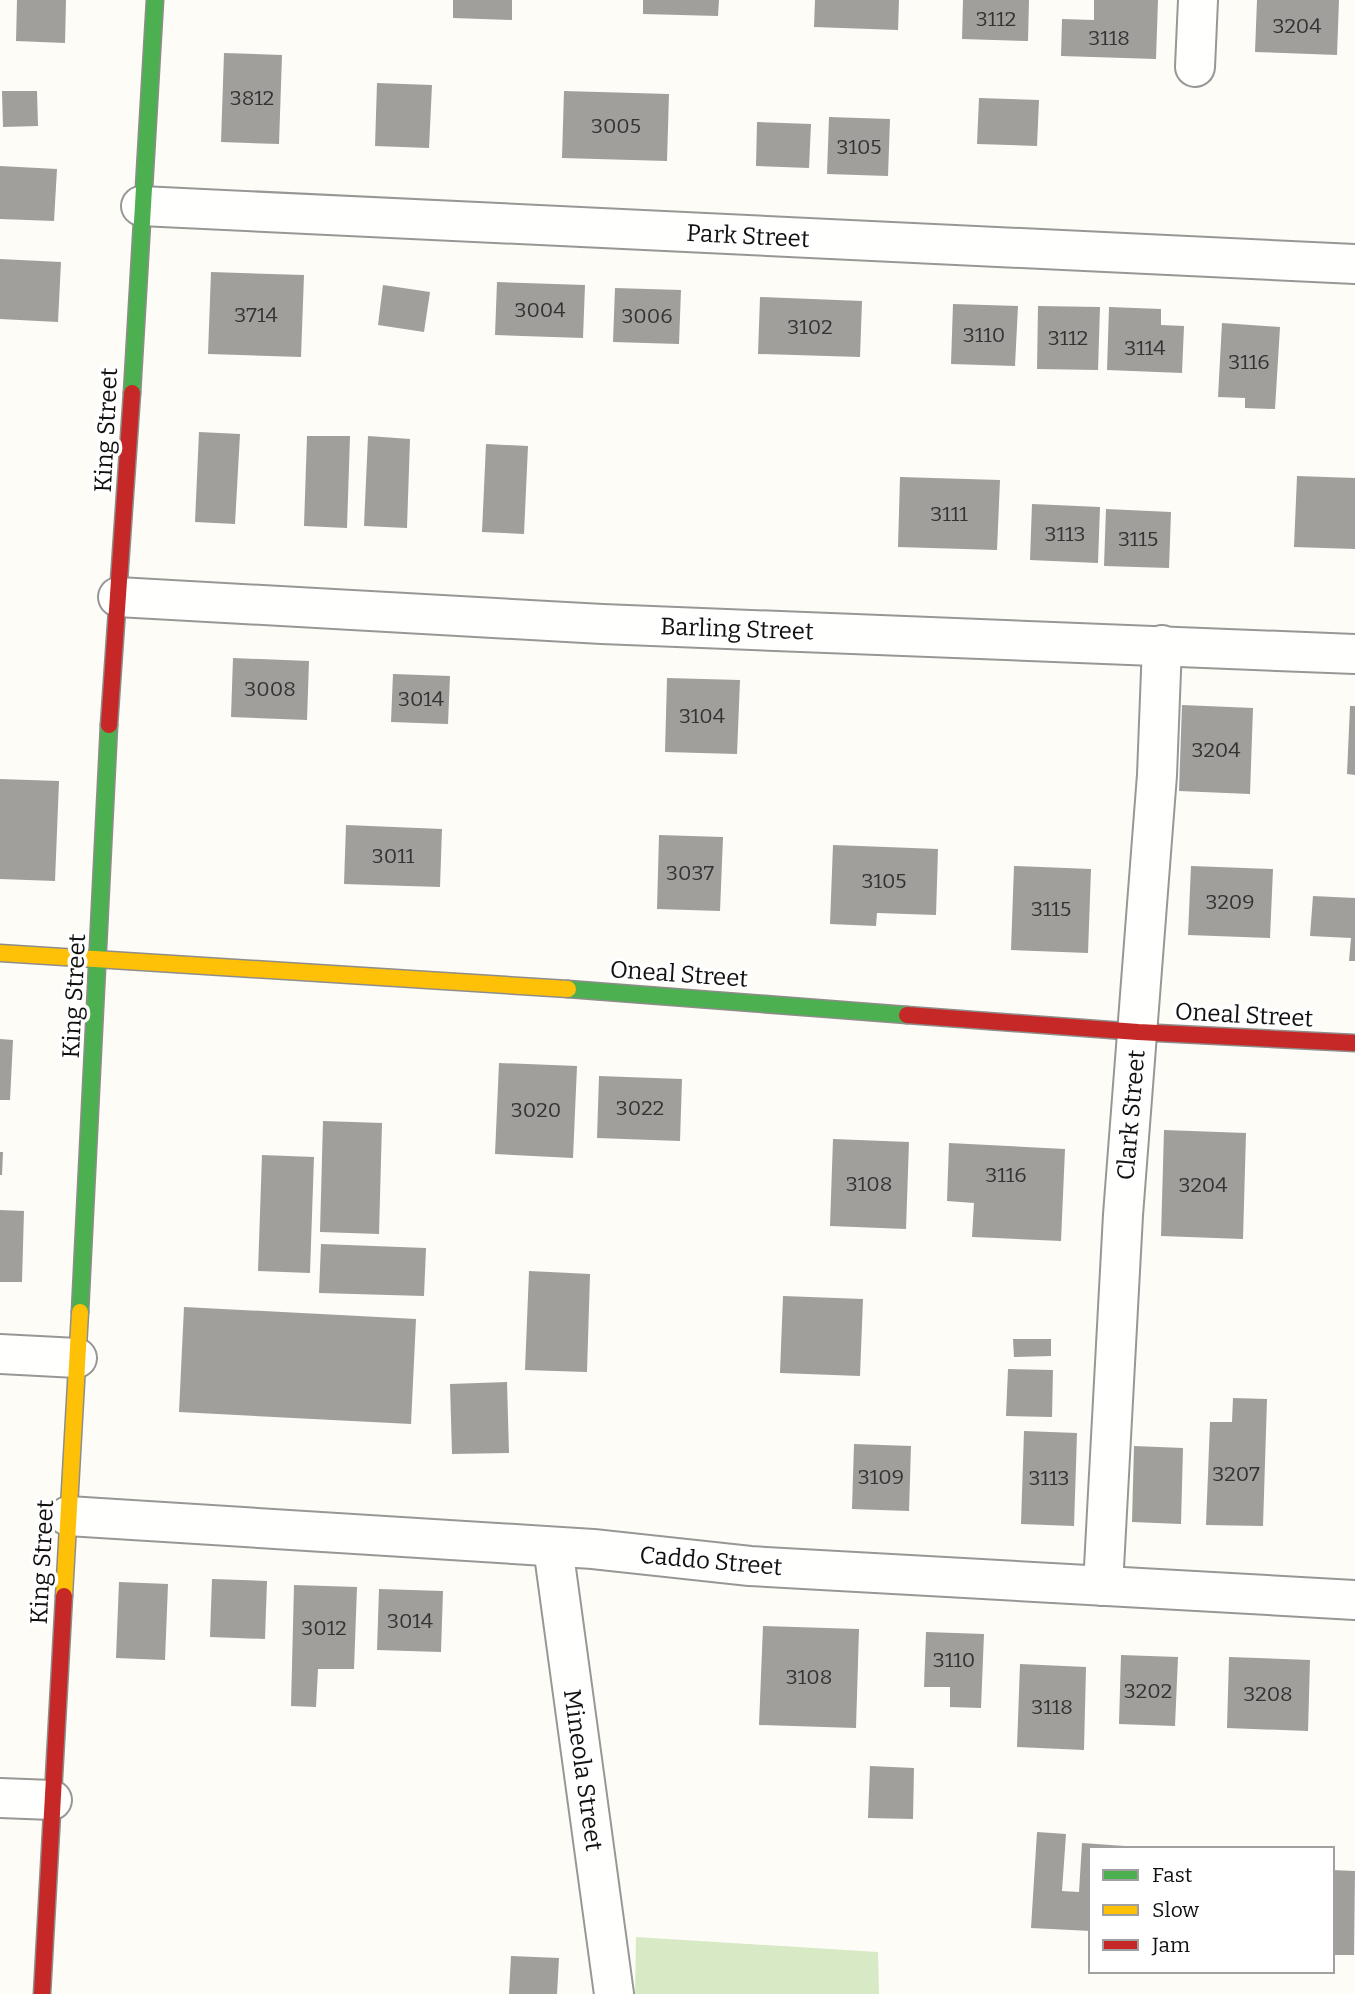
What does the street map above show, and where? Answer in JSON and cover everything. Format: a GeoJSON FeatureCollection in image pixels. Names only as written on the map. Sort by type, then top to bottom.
{"type":"FeatureCollection","features":[{"type":"Feature","properties":{"kind":"street","name":"King Street"},"geometry":{"type":"LineString","coordinates":[[42,1994],[99,958],[103,813],[155,0]]}},
{"type":"Feature","properties":{"kind":"street"},"geometry":{"type":"LineString","coordinates":[[1195,67],[1198,0]]}},
{"type":"Feature","properties":{"kind":"street","name":"Park Street"},"geometry":{"type":"LineString","coordinates":[[141,206],[1355,264]]}},
{"type":"Feature","properties":{"kind":"street","name":"Barling Street"},"geometry":{"type":"LineString","coordinates":[[118,597],[602,624],[1355,654]]}},
{"type":"Feature","properties":{"kind":"street","name":"Clark Street"},"geometry":{"type":"LineString","coordinates":[[1103,1586],[1123,1215],[1157,775],[1162,645]]}},
{"type":"Feature","properties":{"kind":"street","name":"Oneal Street"},"geometry":{"type":"LineString","coordinates":[[0,953],[365,974],[1138,1032],[1355,1043]]}},
{"type":"Feature","properties":{"kind":"street"},"geometry":{"type":"LineString","coordinates":[[0,1354],[77,1358]]}},
{"type":"Feature","properties":{"kind":"street","name":"Caddo Street"},"geometry":{"type":"LineString","coordinates":[[68,1516],[653,1553],[750,1566],[1355,1600]]}},
{"type":"Feature","properties":{"kind":"street","name":"Mineola Street"},"geometry":{"type":"LineString","coordinates":[[553,1547],[614,1994]]}},
{"type":"Feature","properties":{"kind":"street"},"geometry":{"type":"LineString","coordinates":[[0,1798],[52,1800]]}},
{"type":"Feature","properties":{"kind":"green space"},"geometry":{"type":"Polygon","coordinates":[[[636,1937],[878,1952],[879,1994],[635,1994],[636,1937]]]}},
{"type":"Feature","properties":{"kind":"building"},"geometry":{"type":"Polygon","coordinates":[[[17,0],[66,0],[65,43],[16,41],[17,0]]]}},
{"type":"Feature","properties":{"kind":"building"},"geometry":{"type":"Polygon","coordinates":[[[453,0],[512,0],[512,20],[453,18],[453,0]]]}},
{"type":"Feature","properties":{"kind":"building"},"geometry":{"type":"Polygon","coordinates":[[[643,0],[719,0],[718,16],[643,14],[643,0]]]}},
{"type":"Feature","properties":{"kind":"building"},"geometry":{"type":"Polygon","coordinates":[[[815,0],[899,0],[898,30],[814,27],[815,0]]]}},
{"type":"Feature","properties":{"kind":"building"},"geometry":{"type":"Polygon","coordinates":[[[963,0],[1029,0],[1028,41],[962,39],[963,0]]]}},
{"type":"Feature","properties":{"kind":"building"},"geometry":{"type":"Polygon","coordinates":[[[1094,0],[1158,0],[1156,59],[1061,56],[1062,19],[1094,20],[1094,0]]]}},
{"type":"Feature","properties":{"kind":"building"},"geometry":{"type":"Polygon","coordinates":[[[1257,0],[1339,0],[1337,55],[1255,52],[1257,0]]]}},
{"type":"Feature","properties":{"kind":"building"},"geometry":{"type":"Polygon","coordinates":[[[224,53],[282,55],[279,144],[221,142],[224,53]]]}},
{"type":"Feature","properties":{"kind":"building"},"geometry":{"type":"Polygon","coordinates":[[[377,83],[432,85],[429,148],[375,146],[377,83]]]}},
{"type":"Feature","properties":{"kind":"building"},"geometry":{"type":"Polygon","coordinates":[[[2,91],[37,91],[38,126],[3,127],[2,91]]]}},
{"type":"Feature","properties":{"kind":"building"},"geometry":{"type":"Polygon","coordinates":[[[564,91],[669,94],[667,161],[562,158],[564,91]]]}},
{"type":"Feature","properties":{"kind":"building"},"geometry":{"type":"Polygon","coordinates":[[[979,98],[1039,100],[1037,146],[977,144],[979,98]]]}},
{"type":"Feature","properties":{"kind":"building"},"geometry":{"type":"Polygon","coordinates":[[[829,117],[890,119],[888,176],[827,174],[829,117]]]}},
{"type":"Feature","properties":{"kind":"building"},"geometry":{"type":"Polygon","coordinates":[[[757,122],[811,124],[809,168],[756,166],[757,122]]]}},
{"type":"Feature","properties":{"kind":"building"},"geometry":{"type":"Polygon","coordinates":[[[0,166],[57,169],[54,221],[0,219],[0,166]]]}},
{"type":"Feature","properties":{"kind":"building"},"geometry":{"type":"Polygon","coordinates":[[[0,259],[61,262],[58,322],[0,319],[0,259]]]}},
{"type":"Feature","properties":{"kind":"building"},"geometry":{"type":"Polygon","coordinates":[[[211,272],[304,275],[301,357],[208,354],[211,272]]]}},
{"type":"Feature","properties":{"kind":"building"},"geometry":{"type":"Polygon","coordinates":[[[497,282],[585,285],[583,338],[495,335],[497,282]]]}},
{"type":"Feature","properties":{"kind":"building"},"geometry":{"type":"Polygon","coordinates":[[[383,285],[430,292],[424,332],[378,325],[383,285]]]}},
{"type":"Feature","properties":{"kind":"building"},"geometry":{"type":"Polygon","coordinates":[[[615,288],[681,290],[679,344],[613,342],[615,288]]]}},
{"type":"Feature","properties":{"kind":"building"},"geometry":{"type":"Polygon","coordinates":[[[760,297],[862,301],[860,357],[758,354],[760,297]]]}},
{"type":"Feature","properties":{"kind":"building"},"geometry":{"type":"Polygon","coordinates":[[[953,304],[1018,306],[1015,366],[951,364],[953,304]]]}},
{"type":"Feature","properties":{"kind":"building"},"geometry":{"type":"Polygon","coordinates":[[[1038,306],[1100,307],[1098,370],[1037,369],[1038,306]]]}},
{"type":"Feature","properties":{"kind":"building"},"geometry":{"type":"Polygon","coordinates":[[[1109,307],[1161,309],[1161,325],[1184,326],[1182,373],[1107,370],[1109,307]]]}},
{"type":"Feature","properties":{"kind":"building"},"geometry":{"type":"Polygon","coordinates":[[[1222,323],[1280,327],[1275,409],[1245,408],[1245,398],[1218,397],[1222,323]]]}},
{"type":"Feature","properties":{"kind":"building"},"geometry":{"type":"Polygon","coordinates":[[[199,432],[240,434],[235,524],[195,522],[199,432]]]}},
{"type":"Feature","properties":{"kind":"building"},"geometry":{"type":"Polygon","coordinates":[[[307,436],[350,436],[347,528],[304,526],[307,436]]]}},
{"type":"Feature","properties":{"kind":"building"},"geometry":{"type":"Polygon","coordinates":[[[368,436],[410,439],[407,528],[364,526],[368,436]]]}},
{"type":"Feature","properties":{"kind":"building"},"geometry":{"type":"Polygon","coordinates":[[[486,444],[528,446],[524,534],[482,532],[486,444]]]}},
{"type":"Feature","properties":{"kind":"building"},"geometry":{"type":"Polygon","coordinates":[[[1297,476],[1355,478],[1355,549],[1294,547],[1297,476]]]}},
{"type":"Feature","properties":{"kind":"building"},"geometry":{"type":"Polygon","coordinates":[[[900,477],[1000,480],[997,550],[898,547],[900,477]]]}},
{"type":"Feature","properties":{"kind":"building"},"geometry":{"type":"Polygon","coordinates":[[[1032,504],[1100,507],[1098,563],[1030,560],[1032,504]]]}},
{"type":"Feature","properties":{"kind":"building"},"geometry":{"type":"Polygon","coordinates":[[[1106,509],[1171,512],[1169,568],[1104,566],[1106,509]]]}},
{"type":"Feature","properties":{"kind":"building"},"geometry":{"type":"Polygon","coordinates":[[[233,658],[309,661],[307,720],[231,717],[233,658]]]}},
{"type":"Feature","properties":{"kind":"building"},"geometry":{"type":"Polygon","coordinates":[[[393,674],[450,676],[448,724],[391,722],[393,674]]]}},
{"type":"Feature","properties":{"kind":"building"},"geometry":{"type":"Polygon","coordinates":[[[667,678],[740,680],[737,754],[665,752],[667,678]]]}},
{"type":"Feature","properties":{"kind":"building"},"geometry":{"type":"Polygon","coordinates":[[[1182,705],[1253,708],[1250,794],[1179,791],[1182,705]]]}},
{"type":"Feature","properties":{"kind":"building"},"geometry":{"type":"Polygon","coordinates":[[[1350,706],[1355,706],[1355,775],[1347,774],[1350,706]]]}},
{"type":"Feature","properties":{"kind":"building"},"geometry":{"type":"Polygon","coordinates":[[[0,779],[59,781],[55,881],[0,879],[0,779]]]}},
{"type":"Feature","properties":{"kind":"building"},"geometry":{"type":"Polygon","coordinates":[[[346,825],[442,829],[440,887],[344,884],[346,825]]]}},
{"type":"Feature","properties":{"kind":"building"},"geometry":{"type":"Polygon","coordinates":[[[659,835],[723,837],[720,911],[657,909],[659,835]]]}},
{"type":"Feature","properties":{"kind":"building"},"geometry":{"type":"Polygon","coordinates":[[[833,845],[938,849],[936,915],[877,913],[876,926],[830,924],[833,845]]]}},
{"type":"Feature","properties":{"kind":"building"},"geometry":{"type":"Polygon","coordinates":[[[1014,866],[1091,869],[1088,953],[1011,950],[1014,866]]]}},
{"type":"Feature","properties":{"kind":"building"},"geometry":{"type":"Polygon","coordinates":[[[1191,866],[1273,869],[1270,938],[1188,935],[1191,866]]]}},
{"type":"Feature","properties":{"kind":"building"},"geometry":{"type":"Polygon","coordinates":[[[1313,896],[1355,898],[1355,961],[1349,961],[1351,938],[1310,936],[1313,896]]]}},
{"type":"Feature","properties":{"kind":"building"},"geometry":{"type":"Polygon","coordinates":[[[0,1039],[13,1040],[10,1100],[0,1100],[0,1039]]]}},
{"type":"Feature","properties":{"kind":"building"},"geometry":{"type":"Polygon","coordinates":[[[499,1063],[577,1066],[573,1158],[495,1154],[499,1063]]]}},
{"type":"Feature","properties":{"kind":"building"},"geometry":{"type":"Polygon","coordinates":[[[599,1076],[682,1079],[680,1141],[597,1138],[599,1076]]]}},
{"type":"Feature","properties":{"kind":"building"},"geometry":{"type":"Polygon","coordinates":[[[323,1121],[382,1123],[379,1234],[320,1232],[323,1121]]]}},
{"type":"Feature","properties":{"kind":"building"},"geometry":{"type":"Polygon","coordinates":[[[1164,1130],[1246,1133],[1243,1239],[1161,1236],[1164,1130]]]}},
{"type":"Feature","properties":{"kind":"building"},"geometry":{"type":"Polygon","coordinates":[[[833,1139],[909,1142],[906,1229],[830,1226],[833,1139]]]}},
{"type":"Feature","properties":{"kind":"building"},"geometry":{"type":"Polygon","coordinates":[[[949,1143],[1065,1149],[1061,1241],[972,1237],[974,1203],[947,1201],[949,1143]]]}},
{"type":"Feature","properties":{"kind":"building"},"geometry":{"type":"Polygon","coordinates":[[[0,1152],[3,1152],[2,1175],[0,1175],[0,1152]]]}},
{"type":"Feature","properties":{"kind":"building"},"geometry":{"type":"Polygon","coordinates":[[[262,1155],[314,1157],[310,1273],[258,1271],[262,1155]]]}},
{"type":"Feature","properties":{"kind":"building"},"geometry":{"type":"Polygon","coordinates":[[[0,1210],[24,1211],[22,1282],[0,1282],[0,1210]]]}},
{"type":"Feature","properties":{"kind":"building"},"geometry":{"type":"Polygon","coordinates":[[[321,1244],[426,1248],[424,1296],[319,1293],[321,1244]]]}},
{"type":"Feature","properties":{"kind":"building"},"geometry":{"type":"Polygon","coordinates":[[[529,1271],[590,1274],[587,1372],[525,1370],[529,1271]]]}},
{"type":"Feature","properties":{"kind":"building"},"geometry":{"type":"Polygon","coordinates":[[[783,1296],[863,1299],[860,1376],[780,1373],[783,1296]]]}},
{"type":"Feature","properties":{"kind":"building"},"geometry":{"type":"Polygon","coordinates":[[[184,1307],[416,1319],[411,1424],[179,1412],[184,1307]]]}},
{"type":"Feature","properties":{"kind":"building"},"geometry":{"type":"Polygon","coordinates":[[[1013,1339],[1051,1339],[1051,1356],[1014,1357],[1013,1339]]]}},
{"type":"Feature","properties":{"kind":"building"},"geometry":{"type":"Polygon","coordinates":[[[1008,1369],[1053,1370],[1052,1417],[1006,1416],[1008,1369]]]}},
{"type":"Feature","properties":{"kind":"building"},"geometry":{"type":"Polygon","coordinates":[[[507,1382],[509,1453],[452,1454],[450,1384],[507,1382]]]}},
{"type":"Feature","properties":{"kind":"building"},"geometry":{"type":"Polygon","coordinates":[[[1233,1398],[1267,1399],[1263,1526],[1206,1525],[1210,1422],[1232,1422],[1233,1398]]]}},
{"type":"Feature","properties":{"kind":"building"},"geometry":{"type":"Polygon","coordinates":[[[1024,1431],[1077,1433],[1074,1526],[1021,1524],[1024,1431]]]}},
{"type":"Feature","properties":{"kind":"building"},"geometry":{"type":"Polygon","coordinates":[[[854,1444],[911,1446],[909,1511],[852,1509],[854,1444]]]}},
{"type":"Feature","properties":{"kind":"building"},"geometry":{"type":"Polygon","coordinates":[[[1134,1446],[1183,1448],[1181,1524],[1132,1522],[1134,1446]]]}},
{"type":"Feature","properties":{"kind":"building"},"geometry":{"type":"Polygon","coordinates":[[[212,1579],[267,1581],[265,1639],[210,1637],[212,1579]]]}},
{"type":"Feature","properties":{"kind":"building"},"geometry":{"type":"Polygon","coordinates":[[[119,1582],[168,1584],[165,1660],[116,1658],[119,1582]]]}},
{"type":"Feature","properties":{"kind":"building"},"geometry":{"type":"Polygon","coordinates":[[[294,1585],[357,1587],[354,1669],[318,1669],[316,1707],[291,1706],[294,1585]]]}},
{"type":"Feature","properties":{"kind":"building"},"geometry":{"type":"Polygon","coordinates":[[[379,1589],[443,1591],[441,1652],[377,1650],[379,1589]]]}},
{"type":"Feature","properties":{"kind":"building"},"geometry":{"type":"Polygon","coordinates":[[[763,1626],[859,1629],[856,1728],[759,1725],[763,1626]]]}},
{"type":"Feature","properties":{"kind":"building"},"geometry":{"type":"Polygon","coordinates":[[[926,1632],[984,1634],[981,1708],[950,1707],[950,1687],[924,1687],[926,1632]]]}},
{"type":"Feature","properties":{"kind":"building"},"geometry":{"type":"Polygon","coordinates":[[[1121,1655],[1178,1657],[1175,1726],[1119,1724],[1121,1655]]]}},
{"type":"Feature","properties":{"kind":"building"},"geometry":{"type":"Polygon","coordinates":[[[1229,1657],[1310,1660],[1308,1731],[1227,1728],[1229,1657]]]}},
{"type":"Feature","properties":{"kind":"building"},"geometry":{"type":"Polygon","coordinates":[[[1020,1664],[1086,1667],[1084,1750],[1017,1747],[1020,1664]]]}},
{"type":"Feature","properties":{"kind":"building"},"geometry":{"type":"Polygon","coordinates":[[[870,1766],[914,1768],[913,1819],[868,1818],[870,1766]]]}},
{"type":"Feature","properties":{"kind":"building"},"geometry":{"type":"Polygon","coordinates":[[[1037,1832],[1066,1834],[1062,1891],[1079,1892],[1082,1843],[1139,1847],[1089,1847],[1089,1931],[1031,1928],[1037,1832]]]}},
{"type":"Feature","properties":{"kind":"building"},"geometry":{"type":"Polygon","coordinates":[[[1334,1870],[1355,1871],[1354,1955],[1334,1955],[1334,1870]]]}},
{"type":"Feature","properties":{"kind":"building"},"geometry":{"type":"Polygon","coordinates":[[[511,1956],[559,1958],[557,1994],[509,1994],[511,1956]]]}},
{"type":"Feature","properties":{"kind":"traffic: fast"},"geometry":{"type":"LineString","coordinates":[[132,393],[155,0]]}},
{"type":"Feature","properties":{"kind":"traffic: fast"},"geometry":{"type":"LineString","coordinates":[[80,1312],[109,725]]}},
{"type":"Feature","properties":{"kind":"traffic: fast"},"geometry":{"type":"LineString","coordinates":[[568,989],[907,1015]]}},
{"type":"Feature","properties":{"kind":"traffic: slow"},"geometry":{"type":"LineString","coordinates":[[0,953],[568,989]]}},
{"type":"Feature","properties":{"kind":"traffic: slow"},"geometry":{"type":"LineString","coordinates":[[64,1596],[80,1312]]}},
{"type":"Feature","properties":{"kind":"traffic: jam"},"geometry":{"type":"LineString","coordinates":[[109,725],[132,393]]}},
{"type":"Feature","properties":{"kind":"traffic: jam"},"geometry":{"type":"LineString","coordinates":[[907,1015],[1138,1032],[1355,1043]]}},
{"type":"Feature","properties":{"kind":"traffic: jam"},"geometry":{"type":"LineString","coordinates":[[42,1994],[64,1596]]}}]}
